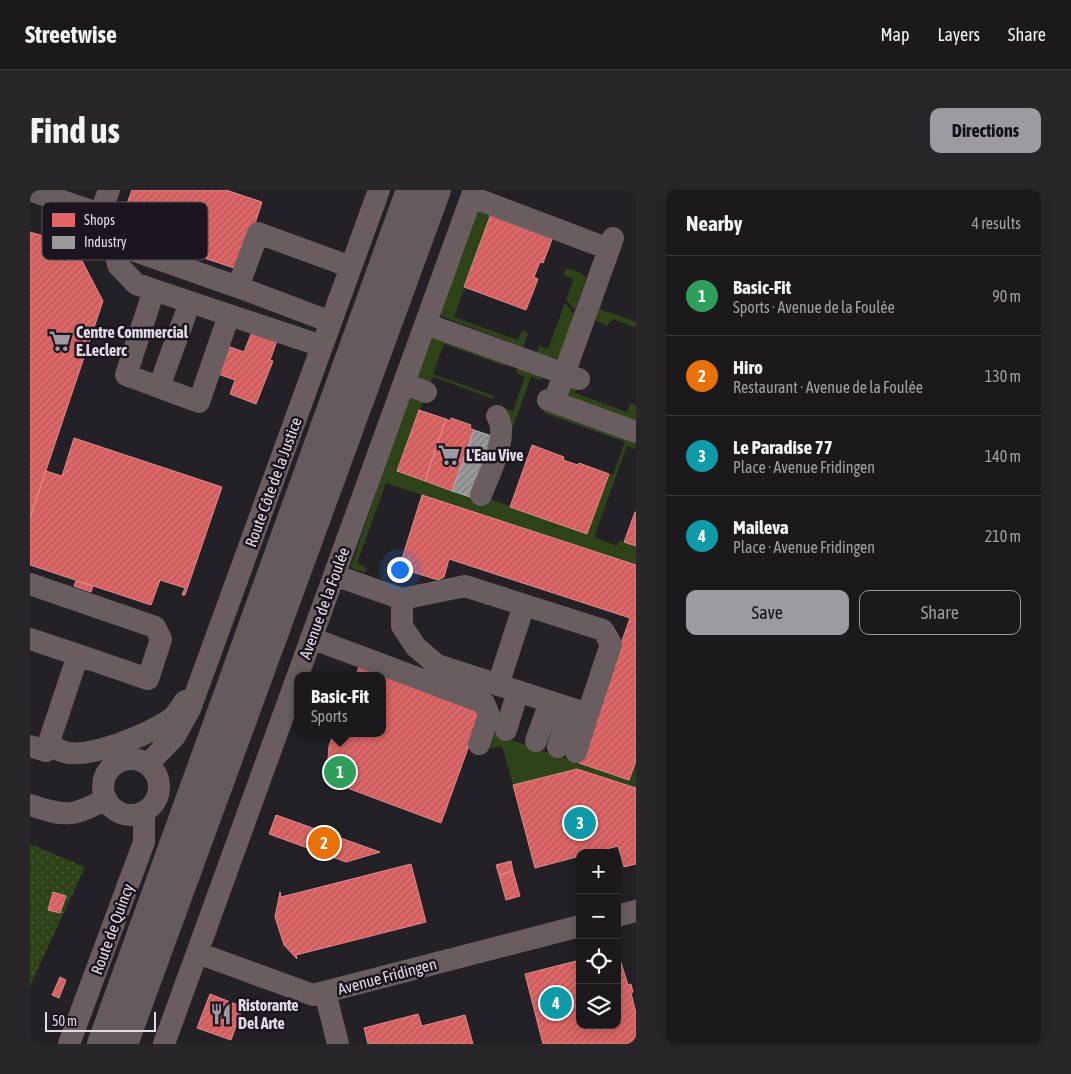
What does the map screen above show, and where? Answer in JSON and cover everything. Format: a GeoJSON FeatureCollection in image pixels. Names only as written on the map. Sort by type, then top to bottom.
{"type":"FeatureCollection","features":[{"type":"Feature","properties":{"kind":"highway"},"geometry":{"type":"LineString","coordinates":[[101,1044],[410,190]]}},
{"type":"Feature","properties":{"kind":"highway"},"geometry":{"type":"LineString","coordinates":[[124,1044],[436,190]]}},
{"type":"Feature","properties":{"kind":"street"},"geometry":{"type":"LineString","coordinates":[[30,190],[71,197]]}},
{"type":"Feature","properties":{"kind":"street"},"geometry":{"type":"LineString","coordinates":[[104,202],[109,190]]}},
{"type":"Feature","properties":{"kind":"street","name":"Route Côte de la Justice"},"geometry":{"type":"LineString","coordinates":[[148,764],[175,736],[190,709],[379,190]]}},
{"type":"Feature","properties":{"kind":"street"},"geometry":{"type":"LineString","coordinates":[[473,194],[596,240],[600,291],[571,377],[551,401],[636,432]]}},
{"type":"Feature","properties":{"kind":"street","name":"Avenue de la Foulée"},"geometry":{"type":"LineString","coordinates":[[300,672],[473,194]]}},
{"type":"Feature","properties":{"kind":"street"},"geometry":{"type":"LineString","coordinates":[[238,287],[258,234],[351,267]]}},
{"type":"Feature","properties":{"kind":"street"},"geometry":{"type":"LineString","coordinates":[[117,260],[118,265],[136,284],[322,346]]}},
{"type":"Feature","properties":{"kind":"street"},"geometry":{"type":"LineString","coordinates":[[159,260],[331,322]]}},
{"type":"Feature","properties":{"kind":"street"},"geometry":{"type":"LineString","coordinates":[[154,290],[126,375],[199,402],[229,315]]}},
{"type":"Feature","properties":{"kind":"street"},"geometry":{"type":"LineString","coordinates":[[159,388],[190,302]]}},
{"type":"Feature","properties":{"kind":"street"},"geometry":{"type":"LineString","coordinates":[[426,324],[571,377]]}},
{"type":"Feature","properties":{"kind":"street"},"geometry":{"type":"LineString","coordinates":[[405,384],[426,392]]}},
{"type":"Feature","properties":{"kind":"street"},"geometry":{"type":"LineString","coordinates":[[481,494],[502,438],[500,422],[497,416]]}},
{"type":"Feature","properties":{"kind":"street"},"geometry":{"type":"LineString","coordinates":[[334,575],[402,598],[465,586],[603,630],[610,644],[543,700],[539,741]]}},
{"type":"Feature","properties":{"kind":"street"},"geometry":{"type":"LineString","coordinates":[[30,584],[155,627],[161,638],[148,679],[30,639]]}},
{"type":"Feature","properties":{"kind":"street"},"geometry":{"type":"LineString","coordinates":[[402,598],[402,626],[416,647],[437,665],[543,700]]}},
{"type":"Feature","properties":{"kind":"street"},"geometry":{"type":"LineString","coordinates":[[524,605],[543,700],[539,741]]}},
{"type":"Feature","properties":{"kind":"street"},"geometry":{"type":"LineString","coordinates":[[311,638],[342,654],[484,703],[489,715],[479,744]]}},
{"type":"Feature","properties":{"kind":"street"},"geometry":{"type":"LineString","coordinates":[[78,655],[39,744],[63,752],[82,752],[100,749],[149,732],[172,718],[202,678]]}},
{"type":"Feature","properties":{"kind":"street","name":"Avenue de la Foulée"},"geometry":{"type":"LineString","coordinates":[[164,1044],[266,780],[294,692]]}},
{"type":"Feature","properties":{"kind":"street"},"geometry":{"type":"LineString","coordinates":[[539,741],[543,700]]}},
{"type":"Feature","properties":{"kind":"street"},"geometry":{"type":"LineString","coordinates":[[131,758],[148,764],[159,780],[157,799],[144,812],[126,814],[118,812],[106,799],[103,780],[113,765],[131,758]]}},
{"type":"Feature","properties":{"kind":"street"},"geometry":{"type":"LineString","coordinates":[[30,805],[60,815],[73,814],[106,799]]}},
{"type":"Feature","properties":{"kind":"street","name":"Route de Quincy"},"geometry":{"type":"LineString","coordinates":[[69,1044],[144,842],[144,812]]}},
{"type":"Feature","properties":{"kind":"street","name":"Avenue Fridingen"},"geometry":{"type":"LineString","coordinates":[[198,953],[280,990],[312,995],[576,927]]}},
{"type":"Feature","properties":{"kind":"street"},"geometry":{"type":"LineString","coordinates":[[325,992],[338,1044]]}},
{"type":"Feature","properties":{"kind":"green space"},"geometry":{"type":"Polygon","coordinates":[[[478,206],[492,211],[454,317],[518,340],[522,330],[528,333],[523,347],[441,316],[440,312],[478,206]]]}},
{"type":"Feature","properties":{"kind":"green space"},"geometry":{"type":"Polygon","coordinates":[[[566,268],[581,273],[586,278],[575,310],[566,299],[574,279],[564,275],[566,268]]]}},
{"type":"Feature","properties":{"kind":"green space"},"geometry":{"type":"Polygon","coordinates":[[[603,300],[600,309],[636,322],[636,328],[613,319],[607,326],[596,321],[593,315],[599,301],[603,300]]]}},
{"type":"Feature","properties":{"kind":"green space"},"geometry":{"type":"Polygon","coordinates":[[[565,303],[574,314],[559,358],[557,359],[537,352],[539,346],[548,349],[565,303]]]}},
{"type":"Feature","properties":{"kind":"green space"},"geometry":{"type":"Polygon","coordinates":[[[433,335],[503,357],[505,366],[444,344],[433,374],[494,396],[493,399],[433,377],[429,385],[417,377],[433,335]]]}},
{"type":"Feature","properties":{"kind":"green space"},"geometry":{"type":"Polygon","coordinates":[[[523,365],[543,376],[541,380],[531,377],[487,498],[587,534],[609,474],[613,475],[625,442],[544,413],[546,406],[636,442],[635,449],[627,446],[594,537],[617,546],[619,540],[636,546],[636,565],[386,483],[357,563],[367,568],[365,573],[352,568],[351,566],[408,400],[412,397],[424,399],[398,471],[484,502],[504,408],[513,411],[525,377],[516,373],[516,370],[523,365]]]}},
{"type":"Feature","properties":{"kind":"green space"},"geometry":{"type":"Polygon","coordinates":[[[570,381],[578,384],[575,393],[627,412],[631,403],[636,405],[636,424],[568,399],[566,393],[570,381]]]}},
{"type":"Feature","properties":{"kind":"green space"},"geometry":{"type":"Polygon","coordinates":[[[494,734],[629,780],[636,761],[636,788],[577,769],[513,785],[502,746],[489,748],[494,734]]]}},
{"type":"Feature","properties":{"kind":"green space"},"geometry":{"type":"Polygon","coordinates":[[[30,844],[85,867],[30,986],[30,844]]]}},
{"type":"Feature","properties":{"kind":"building: Shops"},"geometry":{"type":"Polygon","coordinates":[[[132,190],[226,190],[262,202],[240,270],[208,259],[208,202],[128,202],[132,190]]]}},
{"type":"Feature","properties":{"kind":"building: Shops"},"geometry":{"type":"Polygon","coordinates":[[[492,211],[554,234],[543,263],[540,262],[534,277],[538,279],[526,310],[464,287],[492,211]]]}},
{"type":"Feature","properties":{"kind":"building: Shops","name":"Centre Commercial E.Leclerc"},"geometry":{"type":"Polygon","coordinates":[[[30,232],[42,236],[42,260],[66,262],[67,260],[82,260],[103,301],[30,518],[30,232]]]}},
{"type":"Feature","properties":{"kind":"building: Shops"},"geometry":{"type":"Polygon","coordinates":[[[253,329],[278,338],[270,360],[273,361],[256,404],[230,394],[235,380],[212,372],[222,344],[244,352],[253,329]]]}},
{"type":"Feature","properties":{"kind":"building: Shops"},"geometry":{"type":"Polygon","coordinates":[[[419,410],[446,419],[425,481],[397,471],[419,410]]]}},
{"type":"Feature","properties":{"kind":"building: Shops","name":"L'Eau Vive"},"geometry":{"type":"Polygon","coordinates":[[[451,418],[471,425],[470,428],[474,430],[452,491],[425,481],[446,419],[450,421],[451,418]]]}},
{"type":"Feature","properties":{"kind":"building: Shops"},"geometry":{"type":"Polygon","coordinates":[[[74,438],[222,487],[185,595],[182,595],[185,588],[160,580],[151,605],[30,565],[30,518],[46,471],[62,476],[74,438]]]}},
{"type":"Feature","properties":{"kind":"building: Shops"},"geometry":{"type":"Polygon","coordinates":[[[532,445],[564,457],[563,460],[578,465],[579,463],[609,474],[587,534],[510,507],[532,445]]]}},
{"type":"Feature","properties":{"kind":"building: Shops"},"geometry":{"type":"Polygon","coordinates":[[[422,495],[636,565],[636,761],[629,780],[579,763],[630,618],[449,559],[444,577],[438,580],[399,568],[422,495]]]}},
{"type":"Feature","properties":{"kind":"building: Shops"},"geometry":{"type":"Polygon","coordinates":[[[636,512],[636,546],[624,542],[636,512]]]}},
{"type":"Feature","properties":{"kind":"building: Shops"},"geometry":{"type":"Polygon","coordinates":[[[76,581],[93,586],[91,592],[74,586],[76,581]]]}},
{"type":"Feature","properties":{"kind":"building: Shops"},"geometry":{"type":"Polygon","coordinates":[[[361,661],[476,707],[480,715],[441,823],[350,789],[339,782],[331,771],[328,760],[329,746],[332,737],[386,737],[386,672],[357,672],[361,661]]]}},
{"type":"Feature","properties":{"kind":"building: Shops"},"geometry":{"type":"Polygon","coordinates":[[[577,769],[636,788],[636,864],[624,867],[621,849],[619,849],[618,846],[607,849],[576,849],[576,857],[535,868],[513,785],[577,769]]]}},
{"type":"Feature","properties":{"kind":"building: Shops"},"geometry":{"type":"Polygon","coordinates":[[[276,815],[380,852],[346,862],[269,834],[276,815]]]}},
{"type":"Feature","properties":{"kind":"building: Shops"},"geometry":{"type":"Polygon","coordinates":[[[511,861],[513,871],[499,875],[496,865],[511,861]]]}},
{"type":"Feature","properties":{"kind":"building: Shops"},"geometry":{"type":"Polygon","coordinates":[[[411,864],[426,922],[296,955],[297,959],[284,945],[275,917],[280,892],[281,897],[411,864]]]}},
{"type":"Feature","properties":{"kind":"building: Shops"},"geometry":{"type":"Polygon","coordinates":[[[513,871],[520,896],[506,900],[499,875],[513,871]]]}},
{"type":"Feature","properties":{"kind":"building: Shops"},"geometry":{"type":"Polygon","coordinates":[[[53,892],[66,896],[60,913],[48,910],[53,892]]]}},
{"type":"Feature","properties":{"kind":"building: Shops"},"geometry":{"type":"Polygon","coordinates":[[[576,961],[576,1029],[621,1029],[621,963],[628,985],[631,984],[633,992],[631,993],[636,1013],[636,1044],[543,1044],[525,974],[576,961]]]}},
{"type":"Feature","properties":{"kind":"building: Shops"},"geometry":{"type":"Polygon","coordinates":[[[60,977],[66,980],[59,998],[52,995],[60,977]]]}},
{"type":"Feature","properties":{"kind":"building: Shops","name":"Ristorante Del Arte"},"geometry":{"type":"Polygon","coordinates":[[[210,994],[243,1007],[238,1021],[242,1023],[241,1027],[236,1026],[231,1040],[197,1028],[210,994]]]}},
{"type":"Feature","properties":{"kind":"building: Shops"},"geometry":{"type":"Polygon","coordinates":[[[418,1014],[422,1026],[465,1015],[473,1044],[368,1044],[364,1028],[418,1014]]]}},
{"type":"Feature","properties":{"kind":"building: Industry"},"geometry":{"type":"Polygon","coordinates":[[[474,430],[495,437],[473,498],[452,491],[474,430]]]}},
{"type":"Feature","properties":{"kind":"place","name":"Centre Commercial E.Leclerc"},"geometry":{"type":"Point","coordinates":[60,341]}},
{"type":"Feature","properties":{"kind":"place","name":"L'Eau Vive"},"geometry":{"type":"Point","coordinates":[449,455]}},
{"type":"Feature","properties":{"kind":"place","name":"Basic-Fit"},"geometry":{"type":"Point","coordinates":[340,772]}},
{"type":"Feature","properties":{"kind":"place","name":"Le Paradise 77"},"geometry":{"type":"Point","coordinates":[580,823]}},
{"type":"Feature","properties":{"kind":"place","name":"Hiro"},"geometry":{"type":"Point","coordinates":[324,843]}},
{"type":"Feature","properties":{"kind":"place","name":"Maileva"},"geometry":{"type":"Point","coordinates":[556,1003]}},
{"type":"Feature","properties":{"kind":"place","name":"Ristorante Del Arte"},"geometry":{"type":"Point","coordinates":[221,1014]}}]}
